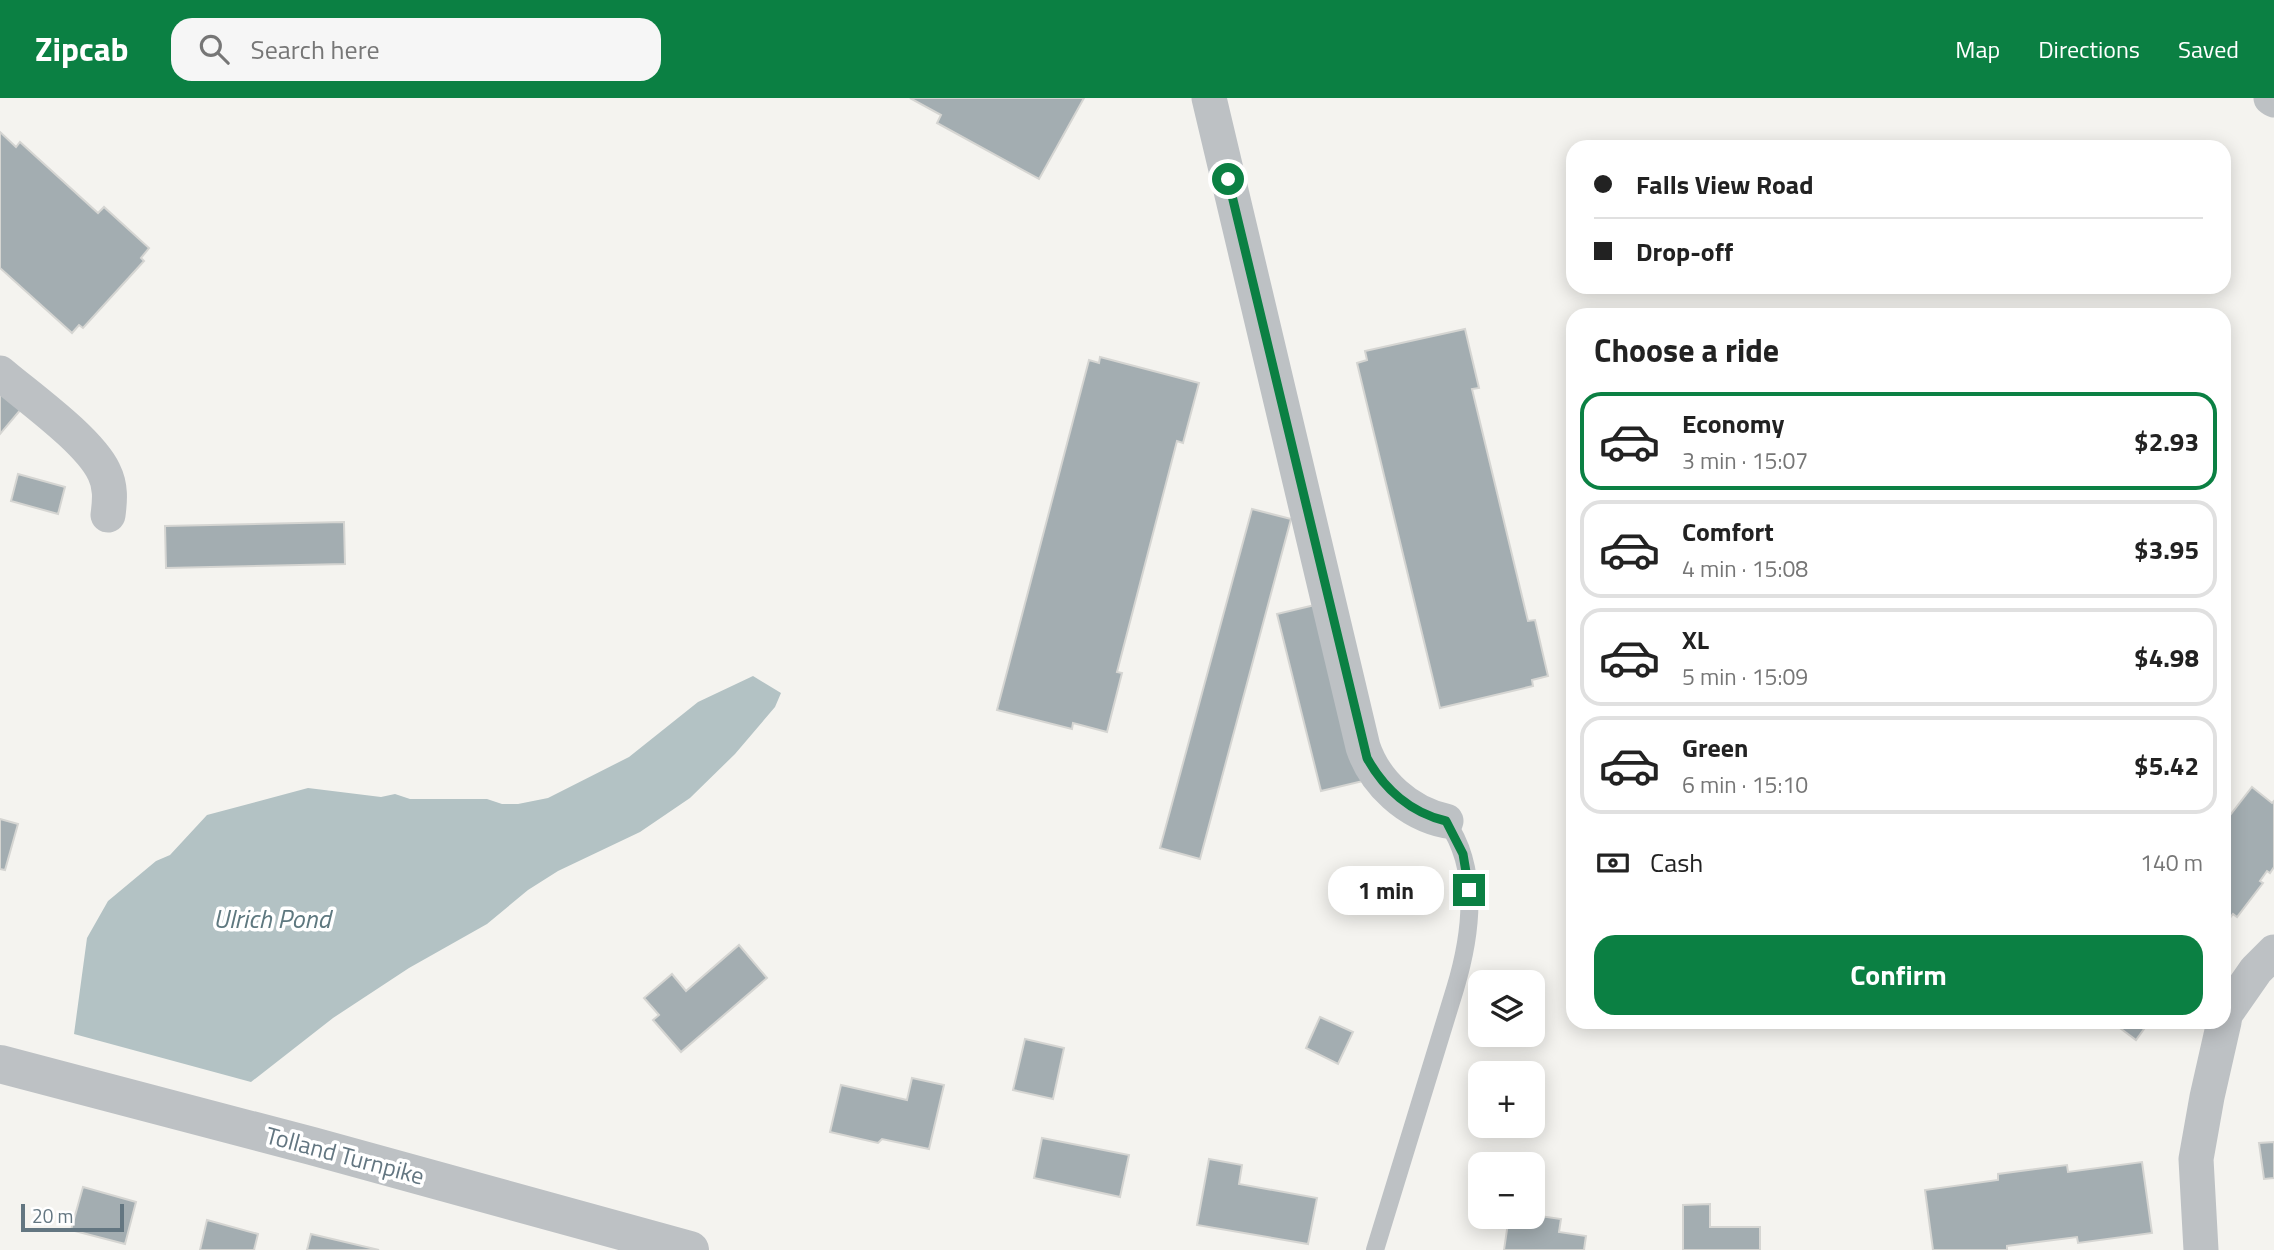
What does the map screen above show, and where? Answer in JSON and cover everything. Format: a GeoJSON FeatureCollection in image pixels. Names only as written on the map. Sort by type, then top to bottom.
{"type":"FeatureCollection","features":[{"type":"Feature","properties":{"kind":"street"},"geometry":{"type":"LineString","coordinates":[[1209,98],[1363,747],[1370,764],[1388,788],[1413,808],[1446,821]]}},
{"type":"Feature","properties":{"kind":"street"},"geometry":{"type":"LineString","coordinates":[[0,373],[83,444],[97,460],[108,481],[108,515]]}},
{"type":"Feature","properties":{"kind":"street"},"geometry":{"type":"LineString","coordinates":[[2231,1006],[2256,970],[2274,952]]}},
{"type":"Feature","properties":{"kind":"street"},"geometry":{"type":"LineString","coordinates":[[2201,1250],[2196,1159],[2222,1029]]}},
{"type":"Feature","properties":{"kind":"street","name":"Tolland Turnpike"},"geometry":{"type":"LineString","coordinates":[[0,1064],[690,1250]]}},
{"type":"Feature","properties":{"kind":"lane"},"geometry":{"type":"LineString","coordinates":[[1375,1250],[1458,980],[1464,948],[1469,898],[1468,876],[1463,854],[1446,821]]}},
{"type":"Feature","properties":{"kind":"water","name":"Ulrich Pond"},"geometry":{"type":"Polygon","coordinates":[[[753,676],[781,693],[775,707],[735,754],[690,798],[640,832],[558,871],[528,890],[487,924],[409,968],[333,1018],[251,1082],[74,1034],[87,938],[108,901],[156,861],[170,855],[207,815],[308,788],[381,797],[395,794],[410,799],[487,799],[502,804],[548,798],[629,757],[698,702],[753,676]]]}},
{"type":"Feature","properties":{"kind":"building"},"geometry":{"type":"Polygon","coordinates":[[[910,98],[1084,98],[1039,179],[937,123],[941,115],[910,98]]]}},
{"type":"Feature","properties":{"kind":"building"},"geometry":{"type":"Polygon","coordinates":[[[0,132],[16,147],[20,142],[98,213],[104,207],[149,248],[141,258],[144,261],[83,328],[79,325],[72,333],[0,268],[0,132]]]}},
{"type":"Feature","properties":{"kind":"building"},"geometry":{"type":"Polygon","coordinates":[[[1465,329],[1479,388],[1472,389],[1528,621],[1535,620],[1548,676],[1532,680],[1533,686],[1440,708],[1357,363],[1367,360],[1365,351],[1465,329]]]}},
{"type":"Feature","properties":{"kind":"building"},"geometry":{"type":"Polygon","coordinates":[[[1100,357],[1199,383],[1183,443],[1177,441],[1117,672],[1122,673],[1107,732],[1073,723],[1072,729],[997,710],[1089,360],[1099,363],[1100,357]]]}},
{"type":"Feature","properties":{"kind":"building"},"geometry":{"type":"Polygon","coordinates":[[[0,389],[22,408],[0,434],[0,389]]]}},
{"type":"Feature","properties":{"kind":"building"},"geometry":{"type":"Polygon","coordinates":[[[18,474],[65,487],[58,514],[11,501],[18,474]]]}},
{"type":"Feature","properties":{"kind":"building"},"geometry":{"type":"Polygon","coordinates":[[[1252,509],[1291,519],[1200,859],[1160,848],[1252,509]]]}},
{"type":"Feature","properties":{"kind":"building"},"geometry":{"type":"Polygon","coordinates":[[[344,522],[345,564],[166,568],[165,526],[344,522]]]}},
{"type":"Feature","properties":{"kind":"building"},"geometry":{"type":"Polygon","coordinates":[[[1319,604],[1363,781],[1321,791],[1277,614],[1319,604]]]}},
{"type":"Feature","properties":{"kind":"building"},"geometry":{"type":"Polygon","coordinates":[[[2252,787],[2272,803],[2274,801],[2274,867],[2270,873],[2267,871],[2260,881],[2263,883],[2237,917],[2233,914],[2231,917],[2231,814],[2252,787]]]}},
{"type":"Feature","properties":{"kind":"building"},"geometry":{"type":"Polygon","coordinates":[[[0,819],[18,824],[5,870],[0,869],[0,819]]]}},
{"type":"Feature","properties":{"kind":"building"},"geometry":{"type":"Polygon","coordinates":[[[739,945],[767,978],[681,1052],[653,1020],[659,1015],[644,998],[672,974],[686,991],[739,945]]]}},
{"type":"Feature","properties":{"kind":"building"},"geometry":{"type":"Polygon","coordinates":[[[1320,1017],[1353,1032],[1338,1064],[1306,1048],[1320,1017]]]}},
{"type":"Feature","properties":{"kind":"building"},"geometry":{"type":"Polygon","coordinates":[[[2121,1029],[2144,1029],[2136,1040],[2121,1029]]]}},
{"type":"Feature","properties":{"kind":"building"},"geometry":{"type":"Polygon","coordinates":[[[1025,1039],[1064,1048],[1053,1099],[1013,1090],[1025,1039]]]}},
{"type":"Feature","properties":{"kind":"building"},"geometry":{"type":"Polygon","coordinates":[[[912,1078],[944,1085],[929,1149],[882,1139],[878,1143],[830,1132],[841,1085],[907,1100],[912,1078]]]}},
{"type":"Feature","properties":{"kind":"building"},"geometry":{"type":"Polygon","coordinates":[[[1042,1138],[1129,1155],[1120,1197],[1034,1178],[1042,1138]]]}},
{"type":"Feature","properties":{"kind":"building"},"geometry":{"type":"Polygon","coordinates":[[[2274,1142],[2274,1178],[2264,1179],[2259,1143],[2274,1142]]]}},
{"type":"Feature","properties":{"kind":"building"},"geometry":{"type":"Polygon","coordinates":[[[1209,1159],[1242,1165],[1239,1184],[1317,1198],[1308,1244],[1197,1225],[1209,1159]]]}},
{"type":"Feature","properties":{"kind":"building"},"geometry":{"type":"Polygon","coordinates":[[[2142,1162],[2152,1233],[2078,1243],[2077,1237],[2007,1246],[2007,1250],[1933,1250],[1925,1190],[1998,1180],[1998,1174],[2067,1165],[2068,1172],[2142,1162]]]}},
{"type":"Feature","properties":{"kind":"building"},"geometry":{"type":"Polygon","coordinates":[[[83,1187],[136,1202],[125,1244],[71,1230],[83,1187]]]}},
{"type":"Feature","properties":{"kind":"building"},"geometry":{"type":"Polygon","coordinates":[[[1710,1204],[1710,1227],[1760,1227],[1760,1250],[1683,1250],[1683,1205],[1710,1204]]]}},
{"type":"Feature","properties":{"kind":"building"},"geometry":{"type":"Polygon","coordinates":[[[1545,1217],[1561,1219],[1559,1232],[1586,1236],[1584,1250],[1504,1250],[1507,1229],[1545,1229],[1545,1217]]]}},
{"type":"Feature","properties":{"kind":"building"},"geometry":{"type":"Polygon","coordinates":[[[207,1220],[258,1234],[254,1250],[200,1250],[207,1220]]]}},
{"type":"Feature","properties":{"kind":"building"},"geometry":{"type":"Polygon","coordinates":[[[311,1234],[379,1250],[307,1250],[311,1234]]]}},
{"type":"Feature","properties":{"kind":"route"},"geometry":{"type":"LineString","coordinates":[[1228,179],[1363,747],[1377,776],[1400,799],[1427,815],[1446,821],[1463,854],[1469,890]]}}]}
